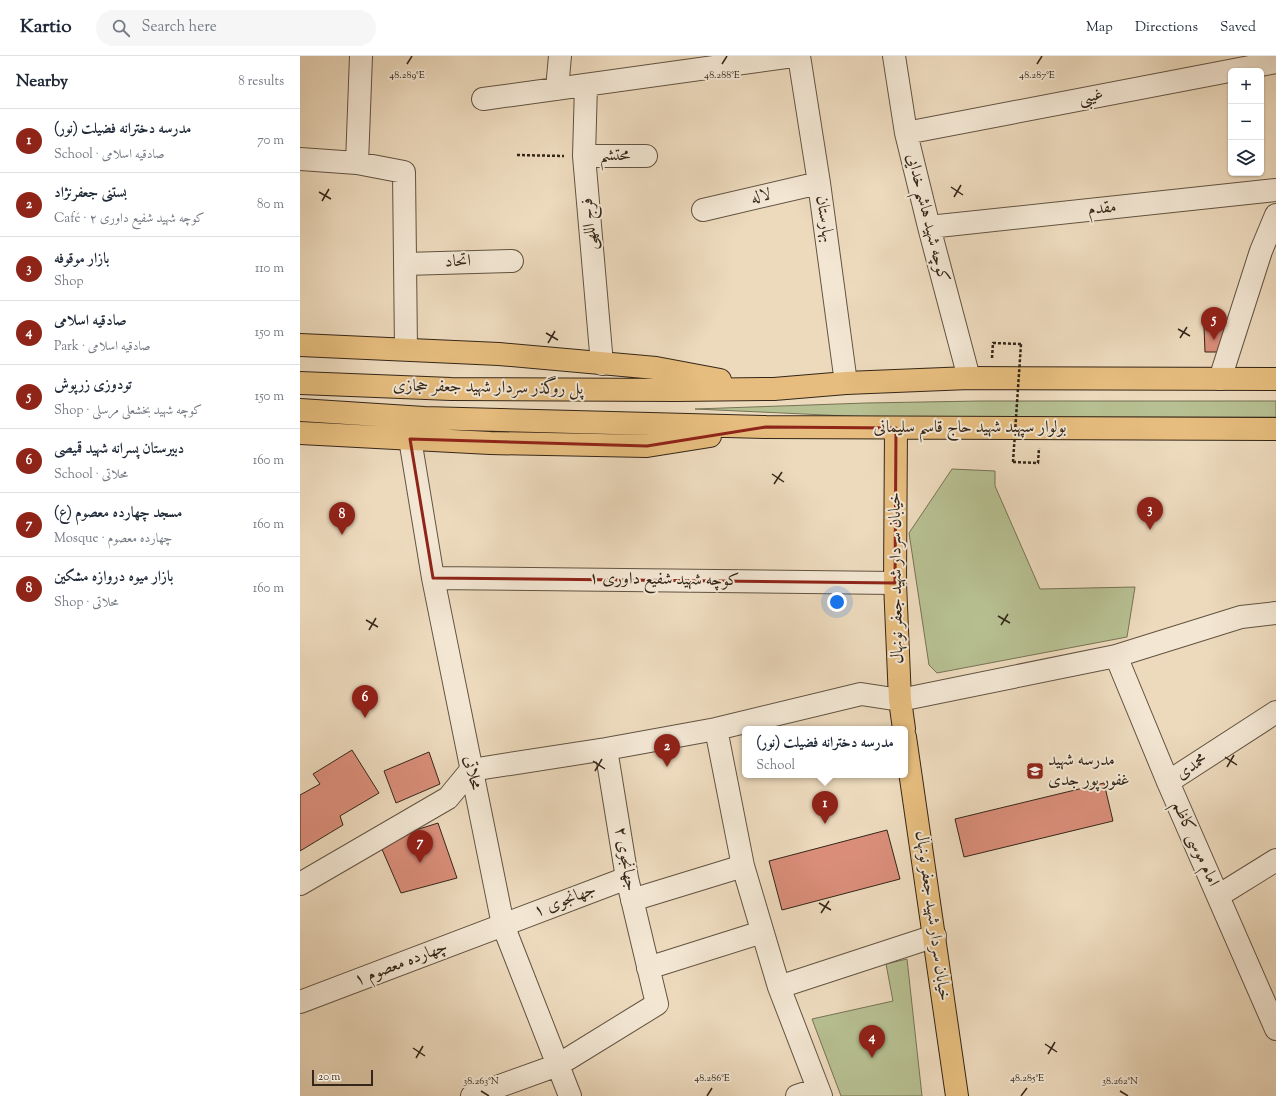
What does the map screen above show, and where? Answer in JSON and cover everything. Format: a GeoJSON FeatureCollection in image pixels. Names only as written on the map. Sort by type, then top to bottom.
{"type":"FeatureCollection","features":[{"type":"Feature","properties":{"kind":"main road"},"geometry":{"type":"LineString","coordinates":[[300,345],[499,354],[656,368],[774,389],[846,382],[969,378],[1276,379]]}},
{"type":"Feature","properties":{"kind":"main road","name":"پل روگذر سردار شهید جعفر حجازی"},"geometry":{"type":"LineString","coordinates":[[300,382],[451,389],[774,389]]}},
{"type":"Feature","properties":{"kind":"main road","name":"پل روگذر سردار شهید جعفر حجازی"},"geometry":{"type":"LineString","coordinates":[[300,410],[424,418],[664,425]]}},
{"type":"Feature","properties":{"kind":"main road","name":"بولوار سپهبد شهید حاج قاسم سلیمانی"},"geometry":{"type":"LineString","coordinates":[[664,425],[896,428],[1276,429]]}},
{"type":"Feature","properties":{"kind":"main road"},"geometry":{"type":"LineString","coordinates":[[300,433],[490,443],[647,446],[766,427]]}},
{"type":"Feature","properties":{"kind":"main road","name":"خیابان سردار شهید جعفر نونهال"},"geometry":{"type":"LineString","coordinates":[[896,428],[895,583],[900,700],[904,726]]}},
{"type":"Feature","properties":{"kind":"main road","name":"خیابان سردار شهید جعفر نونهال"},"geometry":{"type":"LineString","coordinates":[[908,757],[957,1096]]}},
{"type":"Feature","properties":{"kind":"street"},"geometry":{"type":"LineString","coordinates":[[357,163],[361,56]]}},
{"type":"Feature","properties":{"kind":"street"},"geometry":{"type":"LineString","coordinates":[[557,90],[560,56]]}},
{"type":"Feature","properties":{"kind":"street"},"geometry":{"type":"LineString","coordinates":[[483,99],[557,90],[793,56]]}},
{"type":"Feature","properties":{"kind":"street","name":"بهارستان"},"geometry":{"type":"LineString","coordinates":[[799,56],[819,184],[846,382]]}},
{"type":"Feature","properties":{"kind":"street","name":"کوچه شهید هاشم خدایی"},"geometry":{"type":"LineString","coordinates":[[894,56],[906,133],[969,378]]}},
{"type":"Feature","properties":{"kind":"street","name":"غیبی"},"geometry":{"type":"LineString","coordinates":[[906,133],[1276,62]]}},
{"type":"Feature","properties":{"kind":"street","name":"فرج اللهی"},"geometry":{"type":"LineString","coordinates":[[586,85],[584,156],[602,364]]}},
{"type":"Feature","properties":{"kind":"street","name":"محتشم"},"geometry":{"type":"LineString","coordinates":[[584,156],[646,156]]}},
{"type":"Feature","properties":{"kind":"street"},"geometry":{"type":"LineString","coordinates":[[300,159],[357,163],[404,172],[406,349]]}},
{"type":"Feature","properties":{"kind":"street","name":"لاله"},"geometry":{"type":"LineString","coordinates":[[703,210],[819,184]]}},
{"type":"Feature","properties":{"kind":"street","name":"مقدم"},"geometry":{"type":"LineString","coordinates":[[929,227],[1276,190]]}},
{"type":"Feature","properties":{"kind":"street"},"geometry":{"type":"LineString","coordinates":[[1220,379],[1268,251],[1276,215]]}},
{"type":"Feature","properties":{"kind":"street","name":"اتحاد"},"geometry":{"type":"LineString","coordinates":[[405,264],[512,261]]}},
{"type":"Feature","properties":{"kind":"street","name":"محلاتی"},"geometry":{"type":"LineString","coordinates":[[410,439],[433,578],[503,925],[570,1096]]}},
{"type":"Feature","properties":{"kind":"street","name":"کوچه شهید شفیع داوری ۱"},"geometry":{"type":"LineString","coordinates":[[433,578],[895,583]]}},
{"type":"Feature","properties":{"kind":"street"},"geometry":{"type":"LineString","coordinates":[[300,884],[448,798],[471,770],[606,749],[716,729],[861,694],[900,700],[1116,656],[1241,617],[1276,613]]}},
{"type":"Feature","properties":{"kind":"street","name":"امام موسی کاظم"},"geometry":{"type":"LineString","coordinates":[[1116,656],[1168,782],[1275,1023]]}},
{"type":"Feature","properties":{"kind":"street","name":"محمدی"},"geometry":{"type":"LineString","coordinates":[[1168,782],[1276,712]]}},
{"type":"Feature","properties":{"kind":"street"},"geometry":{"type":"LineString","coordinates":[[716,729],[743,866],[779,987],[820,1092],[798,1096]]}},
{"type":"Feature","properties":{"kind":"street","name":"جهانجوی ۲"},"geometry":{"type":"LineString","coordinates":[[558,1065],[657,1004],[627,878],[606,749]]}},
{"type":"Feature","properties":{"kind":"street"},"geometry":{"type":"LineString","coordinates":[[1218,896],[1276,860]]}},
{"type":"Feature","properties":{"kind":"street"},"geometry":{"type":"LineString","coordinates":[[632,900],[743,866]]}},
{"type":"Feature","properties":{"kind":"street","name":"جهانجوی ۱"},"geometry":{"type":"LineString","coordinates":[[503,925],[627,878]]}},
{"type":"Feature","properties":{"kind":"street","name":"چهارده معصوم ۱"},"geometry":{"type":"LineString","coordinates":[[300,1002],[503,925]]}},
{"type":"Feature","properties":{"kind":"street"},"geometry":{"type":"LineString","coordinates":[[648,968],[762,932]]}},
{"type":"Feature","properties":{"kind":"street"},"geometry":{"type":"LineString","coordinates":[[779,987],[935,936]]}},
{"type":"Feature","properties":{"kind":"street"},"geometry":{"type":"LineString","coordinates":[[472,1096],[558,1065]]}},
{"type":"Feature","properties":{"kind":"path"},"geometry":{"type":"LineString","coordinates":[[517,155],[584,156]]}},
{"type":"Feature","properties":{"kind":"path"},"geometry":{"type":"LineString","coordinates":[[993,343],[1020,344],[1014,462],[1038,463]]}},
{"type":"Feature","properties":{"kind":"highlighted area"},"geometry":{"type":"Polygon","coordinates":[[[766,427],[896,428],[895,583],[433,578],[410,439],[647,446],[766,427]]]}},
{"type":"Feature","properties":{"kind":"green space"},"geometry":{"type":"Polygon","coordinates":[[[980,401],[1276,401],[1276,417],[869,417],[695,409],[980,401]]]}},
{"type":"Feature","properties":{"kind":"green space"},"geometry":{"type":"Polygon","coordinates":[[[952,469],[995,471],[995,486],[1040,589],[1135,587],[1127,637],[937,673],[929,665],[909,533],[952,469]]]}},
{"type":"Feature","properties":{"kind":"green space"},"geometry":{"type":"Polygon","coordinates":[[[907,959],[922,1096],[841,1096],[812,1019],[893,1001],[886,964],[907,959]]]}},
{"type":"Feature","properties":{"kind":"building"},"geometry":{"type":"Polygon","coordinates":[[[1204,327],[1227,328],[1218,352],[1205,352],[1204,327]]]}},
{"type":"Feature","properties":{"kind":"building"},"geometry":{"type":"Polygon","coordinates":[[[352,750],[379,793],[340,816],[343,825],[300,851],[300,795],[320,784],[313,774],[352,750]]]}},
{"type":"Feature","properties":{"kind":"building"},"geometry":{"type":"Polygon","coordinates":[[[429,752],[440,784],[396,803],[384,771],[429,752]]]}},
{"type":"Feature","properties":{"kind":"building"},"geometry":{"type":"Polygon","coordinates":[[[1104,783],[1113,821],[964,857],[955,819],[1104,783]]]}},
{"type":"Feature","properties":{"kind":"building"},"geometry":{"type":"Polygon","coordinates":[[[438,823],[457,878],[401,893],[381,847],[400,835],[438,823]]]}},
{"type":"Feature","properties":{"kind":"building"},"geometry":{"type":"Polygon","coordinates":[[[887,830],[900,879],[782,910],[769,861],[887,830]]]}},
{"type":"Feature","properties":{"kind":"place","name":"تودوزی زرپوش"},"geometry":{"type":"Point","coordinates":[1214,340]}},
{"type":"Feature","properties":{"kind":"place","name":"بازار موقوفه"},"geometry":{"type":"Point","coordinates":[1150,530]}},
{"type":"Feature","properties":{"kind":"place","name":"بازار میوه دروازه مشکین"},"geometry":{"type":"Point","coordinates":[342,535]}},
{"type":"Feature","properties":{"kind":"place","name":"دبیرستان پسرانه شهید قمیصی"},"geometry":{"type":"Point","coordinates":[365,718]}},
{"type":"Feature","properties":{"kind":"place","name":"بستنی جعفرنژاد"},"geometry":{"type":"Point","coordinates":[667,767]}},
{"type":"Feature","properties":{"kind":"place","name":"مدرسه شهید غفور پور جدی"},"geometry":{"type":"Point","coordinates":[1035,771]}},
{"type":"Feature","properties":{"kind":"place","name":"مدرسه دخترانه فضیلت (نور)"},"geometry":{"type":"Point","coordinates":[825,824]}},
{"type":"Feature","properties":{"kind":"place","name":"مسجد چهارده معصوم (ع)"},"geometry":{"type":"Point","coordinates":[420,863]}},
{"type":"Feature","properties":{"kind":"place","name":"صادقیه اسلامی"},"geometry":{"type":"Point","coordinates":[872,1058]}}]}
